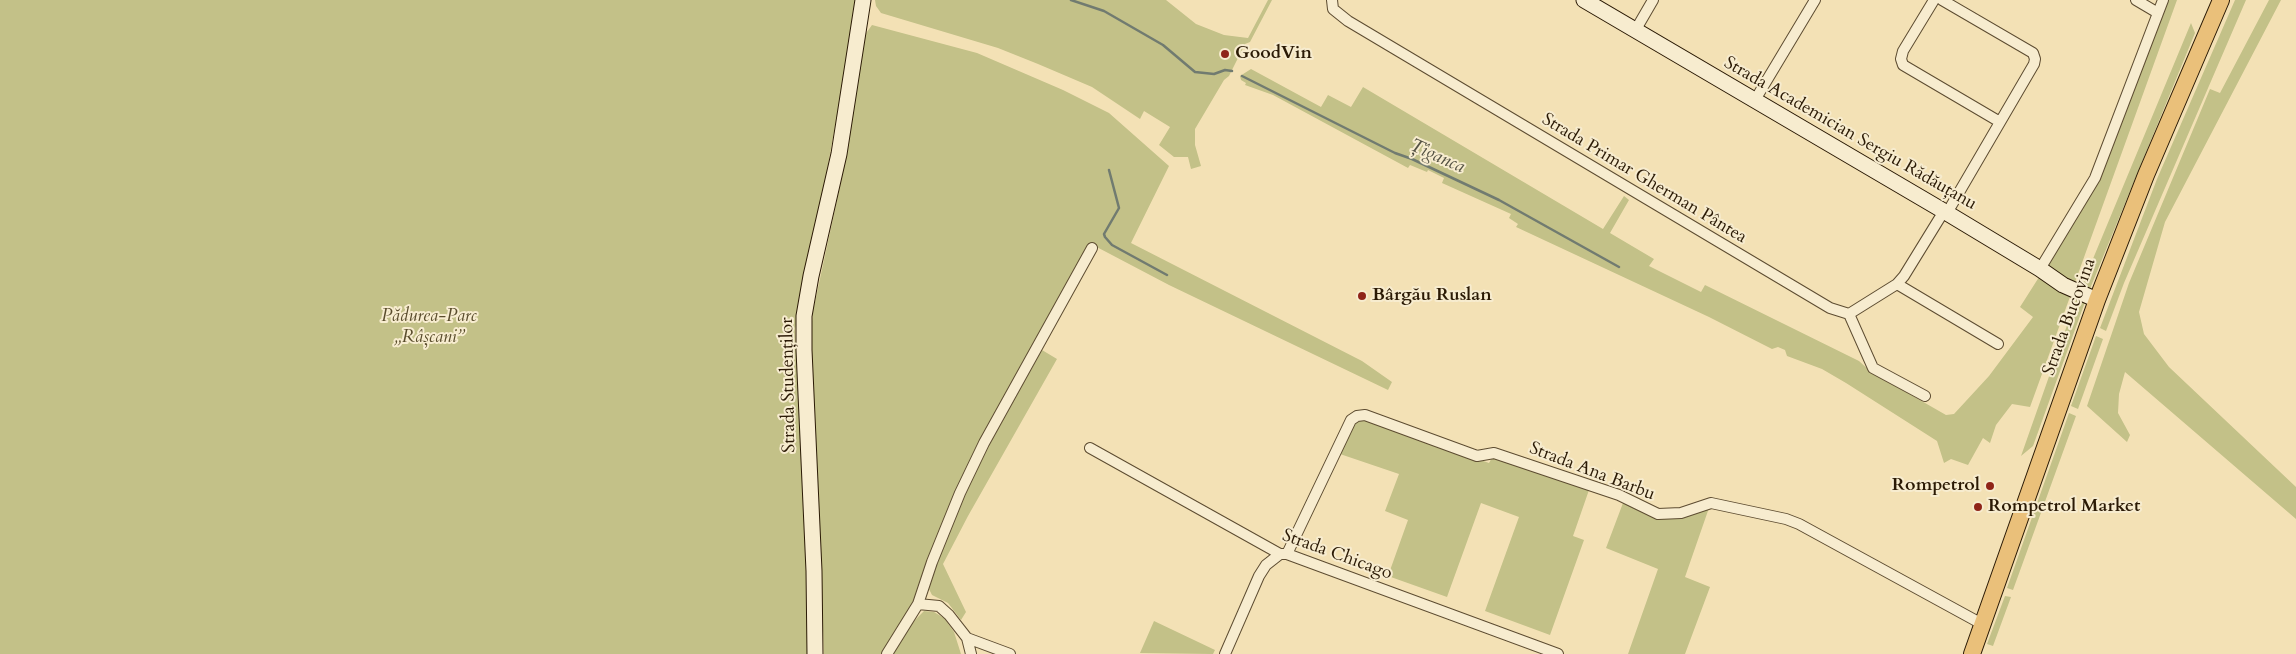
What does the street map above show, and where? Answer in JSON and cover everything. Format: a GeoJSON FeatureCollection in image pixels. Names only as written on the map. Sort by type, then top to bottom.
{"type":"FeatureCollection","features":[{"type":"Feature","properties":{"kind":"main road","name":"Strada Studenților"},"geometry":{"type":"LineString","coordinates":[[815,654],[814,571],[804,316],[811,276],[839,154],[864,0]]}},
{"type":"Feature","properties":{"kind":"main road","name":"Strada Academician Sergiu Rădăuțanu"},"geometry":{"type":"LineString","coordinates":[[1584,0],[1946,212],[2063,285],[2097,300]]}},
{"type":"Feature","properties":{"kind":"main road","name":"Strada Bucovina"},"geometry":{"type":"LineString","coordinates":[[1972,654],[2097,300],[2146,175],[2221,0]]}},
{"type":"Feature","properties":{"kind":"street","name":"Strada Primar Gherman Pântea"},"geometry":{"type":"LineString","coordinates":[[1332,0],[1333,9],[1348,21],[1830,308],[1849,314]]}},
{"type":"Feature","properties":{"kind":"street"},"geometry":{"type":"LineString","coordinates":[[1635,31],[1653,0]]}},
{"type":"Feature","properties":{"kind":"street"},"geometry":{"type":"LineString","coordinates":[[1755,100],[1815,0]]}},
{"type":"Feature","properties":{"kind":"street"},"geometry":{"type":"LineString","coordinates":[[1934,0],[1903,51],[1901,59],[1903,65],[2000,122]]}},
{"type":"Feature","properties":{"kind":"street"},"geometry":{"type":"LineString","coordinates":[[1925,396],[1873,368],[1849,314],[1897,284],[1904,276],[1946,212],[2034,64],[2034,56],[1942,0]]}},
{"type":"Feature","properties":{"kind":"street"},"geometry":{"type":"LineString","coordinates":[[2136,0],[2158,13]]}},
{"type":"Feature","properties":{"kind":"street"},"geometry":{"type":"LineString","coordinates":[[2040,269],[2094,178],[2163,0]]}},
{"type":"Feature","properties":{"kind":"street"},"geometry":{"type":"LineString","coordinates":[[887,654],[918,604],[932,562],[960,493],[984,443],[1092,248]]}},
{"type":"Feature","properties":{"kind":"street"},"geometry":{"type":"LineString","coordinates":[[1897,284],[1998,344]]}},
{"type":"Feature","properties":{"kind":"street","name":"Strada Ana Barbu"},"geometry":{"type":"LineString","coordinates":[[1284,554],[1351,420],[1357,416],[1365,415],[1477,456],[1494,452],[1619,495],[1658,514],[1681,513],[1711,503],[1786,519],[1799,524],[1982,624]]}},
{"type":"Feature","properties":{"kind":"street","name":"Strada Chicago"},"geometry":{"type":"LineString","coordinates":[[1090,448],[1284,554],[1558,654]]}},
{"type":"Feature","properties":{"kind":"street"},"geometry":{"type":"LineString","coordinates":[[1225,654],[1259,576],[1266,565],[1284,554]]}},
{"type":"Feature","properties":{"kind":"street"},"geometry":{"type":"LineString","coordinates":[[918,604],[939,606],[949,615],[967,638],[971,654]]}},
{"type":"Feature","properties":{"kind":"street"},"geometry":{"type":"LineString","coordinates":[[967,638],[1010,654]]}},
{"type":"Feature","properties":{"kind":"green space","name":"Pădurea-Parc „Râșcani”"},"geometry":{"type":"Polygon","coordinates":[[[0,0],[858,0],[826,176],[802,282],[795,331],[803,452],[808,654],[0,654],[0,0]]]}},
{"type":"Feature","properties":{"kind":"green space"},"geometry":{"type":"Polygon","coordinates":[[[875,0],[1166,0],[1196,24],[1224,35],[1248,38],[1268,0],[1272,0],[1250,42],[1245,44],[1229,76],[1224,80],[1195,129],[1195,145],[1201,166],[1191,169],[1188,157],[1174,157],[1159,145],[1170,127],[1144,111],[1140,119],[1092,87],[1038,64],[998,48],[881,13],[876,6],[875,0]]]}},
{"type":"Feature","properties":{"kind":"green space"},"geometry":{"type":"Polygon","coordinates":[[[2167,0],[2177,0],[2074,285],[2046,267],[2097,180],[2167,0]]]}},
{"type":"Feature","properties":{"kind":"green space"},"geometry":{"type":"Polygon","coordinates":[[[2235,0],[2246,0],[2124,283],[2106,331],[2100,328],[2157,179],[2235,0]]]}},
{"type":"Feature","properties":{"kind":"green space"},"geometry":{"type":"Polygon","coordinates":[[[2269,0],[2281,0],[2165,222],[2139,312],[2144,334],[2169,367],[2296,487],[2296,519],[2125,372],[2119,394],[2118,413],[2130,435],[2127,442],[2087,406],[2129,283],[2210,89],[2220,93],[2269,0]]]}},
{"type":"Feature","properties":{"kind":"green space"},"geometry":{"type":"Polygon","coordinates":[[[2191,23],[2195,33],[2089,291],[2080,290],[2191,23]]]}},
{"type":"Feature","properties":{"kind":"green space"},"geometry":{"type":"Polygon","coordinates":[[[872,25],[977,53],[1063,90],[1109,113],[1169,166],[1131,243],[1362,361],[1392,382],[1388,390],[1169,285],[1091,244],[962,483],[913,604],[886,654],[824,654],[811,332],[813,311],[848,149],[864,36],[872,25]]]}},
{"type":"Feature","properties":{"kind":"green space"},"geometry":{"type":"Polygon","coordinates":[[[1251,69],[1321,107],[1328,95],[1351,107],[1363,87],[1603,229],[1624,196],[1629,200],[1610,233],[1654,259],[1649,266],[1701,292],[1705,285],[1859,361],[1871,372],[1946,415],[1954,414],[1989,376],[2033,317],[2020,307],[2041,274],[2071,294],[2030,407],[2012,404],[1996,425],[1990,443],[1983,438],[1968,465],[1951,459],[1944,463],[1937,441],[1822,369],[1787,356],[1785,350],[1778,347],[1772,349],[1709,317],[1516,227],[1518,224],[1509,218],[1511,214],[1442,183],[1444,178],[1428,170],[1427,172],[1410,165],[1408,168],[1273,95],[1245,85],[1246,83],[1241,80],[1240,76],[1251,69]]]}},
{"type":"Feature","properties":{"kind":"green space"},"geometry":{"type":"Polygon","coordinates":[[[2077,297],[2085,302],[2033,446],[2021,456],[2077,297]]]}},
{"type":"Feature","properties":{"kind":"green space"},"geometry":{"type":"Polygon","coordinates":[[[2096,336],[2103,339],[2078,409],[2071,406],[2096,336]]]}},
{"type":"Feature","properties":{"kind":"green space"},"geometry":{"type":"Polygon","coordinates":[[[1042,350],[1057,359],[943,564],[966,612],[961,620],[948,603],[932,595],[929,589],[932,571],[973,474],[1042,350]]]}},
{"type":"Feature","properties":{"kind":"green space"},"geometry":{"type":"Polygon","coordinates":[[[2069,413],[2076,416],[2013,590],[2007,588],[2069,413]]]}},
{"type":"Feature","properties":{"kind":"green space"},"geometry":{"type":"Polygon","coordinates":[[[1360,419],[1375,422],[1489,463],[1493,456],[1589,490],[1573,536],[1584,540],[1550,635],[1485,611],[1519,517],[1481,503],[1447,597],[1388,576],[1408,520],[1385,511],[1399,474],[1340,454],[1354,424],[1360,419]]]}},
{"type":"Feature","properties":{"kind":"green space"},"geometry":{"type":"Polygon","coordinates":[[[1623,503],[1659,518],[1710,505],[1685,577],[1710,587],[1685,654],[1628,654],[1658,569],[1606,548],[1623,503]]]}},
{"type":"Feature","properties":{"kind":"green space"},"geometry":{"type":"Polygon","coordinates":[[[2005,596],[2011,597],[1993,646],[1987,644],[2005,596]]]}},
{"type":"Feature","properties":{"kind":"green space"},"geometry":{"type":"Polygon","coordinates":[[[924,611],[934,612],[944,618],[954,632],[961,654],[893,654],[914,621],[924,611]]]}},
{"type":"Feature","properties":{"kind":"green space"},"geometry":{"type":"Polygon","coordinates":[[[1154,621],[1215,650],[1213,654],[1140,653],[1154,621]]]}},
{"type":"Feature","properties":{"kind":"waterway","name":"Țîganca"},"geometry":{"type":"LineString","coordinates":[[1071,0],[1104,11],[1163,45],[1195,72],[1214,74],[1225,70],[1232,71]]}},
{"type":"Feature","properties":{"kind":"waterway","name":"Țîganca"},"geometry":{"type":"LineString","coordinates":[[1242,76],[1395,153],[1412,159],[1499,200],[1619,267]]}},
{"type":"Feature","properties":{"kind":"waterway"},"geometry":{"type":"LineString","coordinates":[[1109,170],[1119,208],[1104,234],[1105,237],[1112,245],[1167,275]]}},
{"type":"Feature","properties":{"kind":"place","name":"GoodVin"},"geometry":{"type":"Point","coordinates":[1225,54]}},
{"type":"Feature","properties":{"kind":"place","name":"Bârgău Ruslan"},"geometry":{"type":"Point","coordinates":[1362,296]}},
{"type":"Feature","properties":{"kind":"place","name":"Rompetrol"},"geometry":{"type":"Point","coordinates":[1990,486]}},
{"type":"Feature","properties":{"kind":"place","name":"Rompetrol Market"},"geometry":{"type":"Point","coordinates":[1978,507]}}]}
